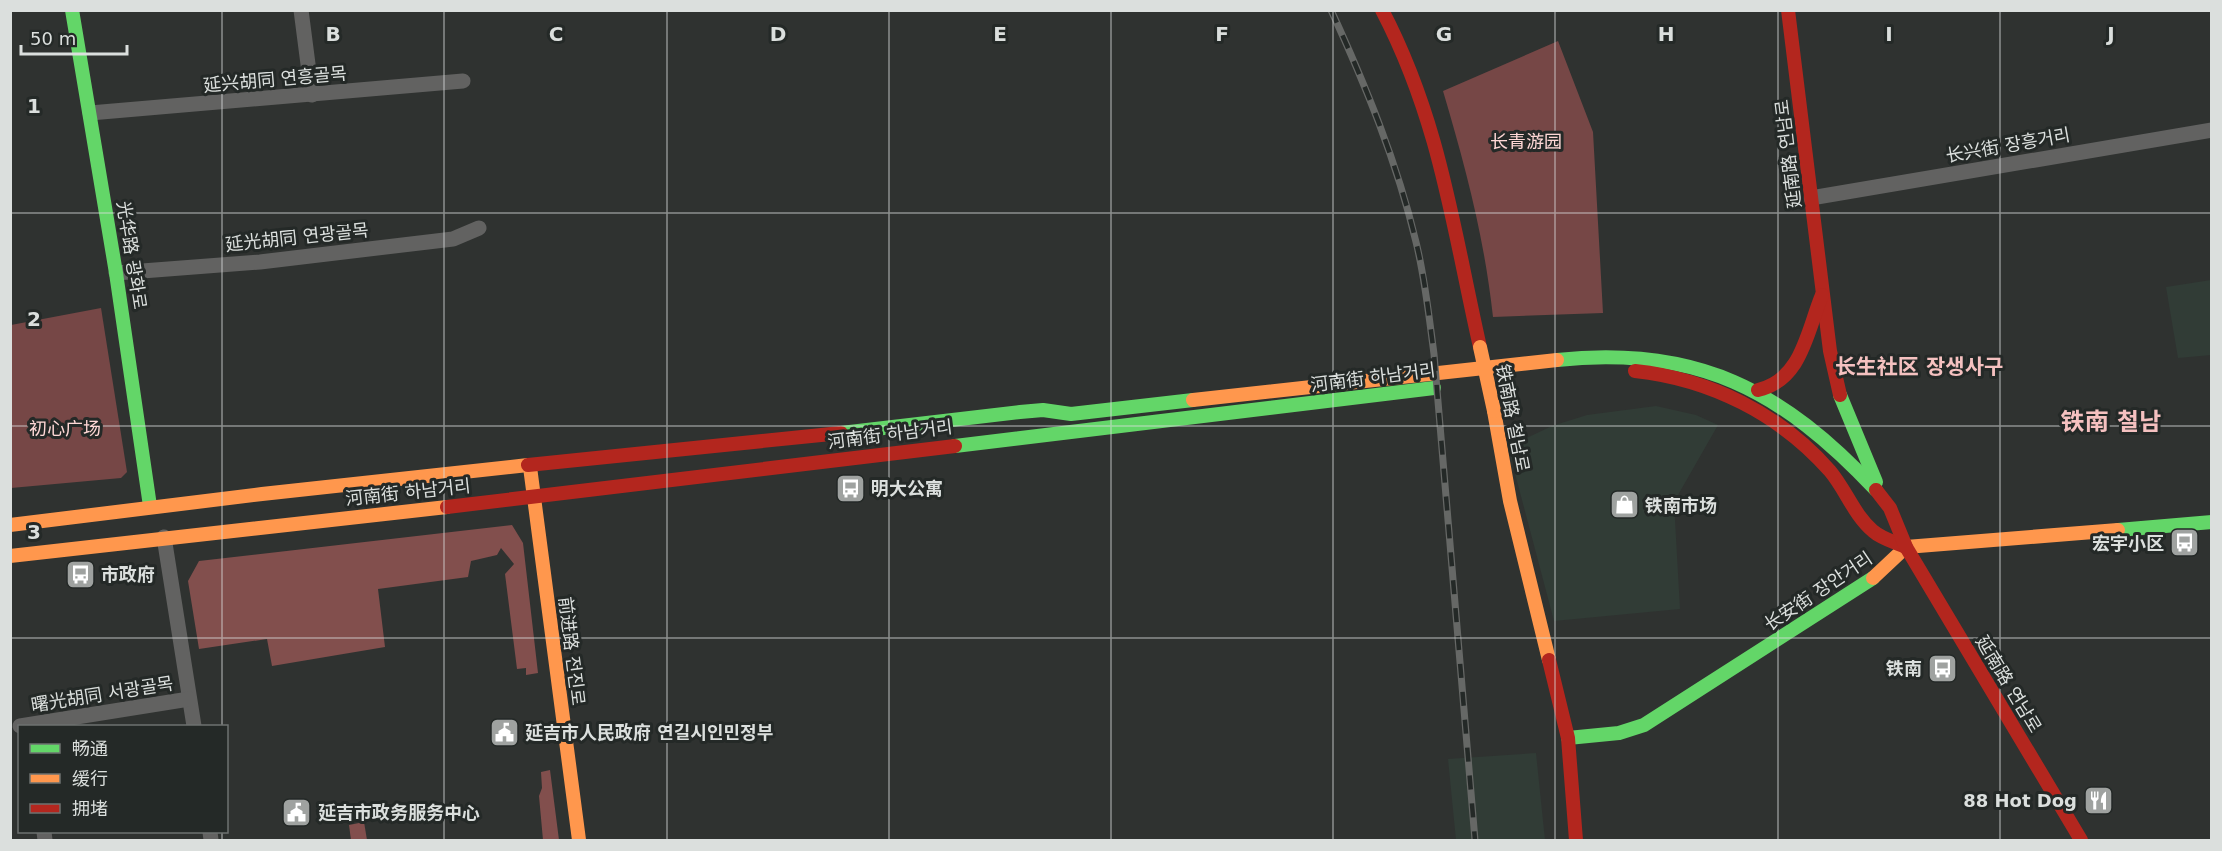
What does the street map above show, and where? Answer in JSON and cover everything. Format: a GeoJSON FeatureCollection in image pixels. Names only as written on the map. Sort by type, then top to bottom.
{"type":"FeatureCollection","features":[{"type":"Feature","properties":{"kind":"main road","name":"光华路 광화로"},"geometry":{"type":"LineString","coordinates":[[72,10],[116,273],[150,506]]}},
{"type":"Feature","properties":{"kind":"main road","name":"铁南路 철남로"},"geometry":{"type":"LineString","coordinates":[[1382,10],[1407,59],[1435,137],[1494,411],[1510,501],[1568,738],[1576,840]]}},
{"type":"Feature","properties":{"kind":"main road","name":"延南路 연남로"},"geometry":{"type":"LineString","coordinates":[[1788,10],[1830,351],[1841,398],[1906,547],[2081,840]]}},
{"type":"Feature","properties":{"kind":"main road"},"geometry":{"type":"LineString","coordinates":[[1758,390],[1773,388],[1793,368],[1802,354],[1808,329],[1823,293]]}},
{"type":"Feature","properties":{"kind":"main road","name":"河南街 하남거리"},"geometry":{"type":"LineString","coordinates":[[10,525],[150,506],[769,442],[1020,412],[1043,410],[1071,414],[1595,356],[1668,360],[1713,371],[1758,390]]}},
{"type":"Feature","properties":{"kind":"main road"},"geometry":{"type":"LineString","coordinates":[[1468,384],[1586,371],[1650,371],[1720,390],[1798,441],[1830,472],[1874,531],[1906,547],[2211,522]]}},
{"type":"Feature","properties":{"kind":"main road","name":"河南街 하남거리"},"geometry":{"type":"LineString","coordinates":[[10,556],[534,497],[1444,387]]}},
{"type":"Feature","properties":{"kind":"main road","name":"延南路 연남로"},"geometry":{"type":"LineString","coordinates":[[1758,390],[1823,436],[1884,499]]}},
{"type":"Feature","properties":{"kind":"main road"},"geometry":{"type":"LineString","coordinates":[[769,442],[772,467]]}},
{"type":"Feature","properties":{"kind":"main road","name":"前进路 전진로"},"geometry":{"type":"LineString","coordinates":[[530,467],[579,840]]}},
{"type":"Feature","properties":{"kind":"main road","name":"长安街 장안거리"},"geometry":{"type":"LineString","coordinates":[[1568,738],[1619,733],[1644,725],[1878,575],[1906,547]]}},
{"type":"Feature","properties":{"kind":"street"},"geometry":{"type":"LineString","coordinates":[[301,10],[312,95]]}},
{"type":"Feature","properties":{"kind":"street","name":"延兴胡同 연흥골목"},"geometry":{"type":"LineString","coordinates":[[90,113],[464,81]]}},
{"type":"Feature","properties":{"kind":"street","name":"长兴街 장흥거리"},"geometry":{"type":"LineString","coordinates":[[1811,198],[2211,130]]}},
{"type":"Feature","properties":{"kind":"street","name":"延光胡同 연광골목"},"geometry":{"type":"LineString","coordinates":[[116,273],[260,262],[453,239],[479,228]]}},
{"type":"Feature","properties":{"kind":"street"},"geometry":{"type":"LineString","coordinates":[[164,537],[194,725]]}},
{"type":"Feature","properties":{"kind":"street","name":"曙光胡同 서광골목"},"geometry":{"type":"LineString","coordinates":[[29,725],[189,699]]}},
{"type":"Feature","properties":{"kind":"shaded area"},"geometry":{"type":"Polygon","coordinates":[[[2211,280],[2211,355],[2178,358],[2166,287],[2211,280]]]}},
{"type":"Feature","properties":{"kind":"shaded area"},"geometry":{"type":"Polygon","coordinates":[[[1656,406],[1696,415],[1718,425],[1674,502],[1680,609],[1554,621],[1508,447],[1552,426],[1587,415],[1656,406]]]}},
{"type":"Feature","properties":{"kind":"shaded area"},"geometry":{"type":"Polygon","coordinates":[[[512,525],[523,543],[538,673],[526,675],[526,668],[517,669],[505,574],[514,564],[501,548],[497,555],[471,561],[468,577],[378,589],[385,647],[272,666],[267,639],[199,649],[188,581],[199,561],[512,525]]]}},
{"type":"Feature","properties":{"kind":"shaded area"},"geometry":{"type":"Polygon","coordinates":[[[1536,753],[1545,840],[1456,840],[1448,759],[1536,753]]]}},
{"type":"Feature","properties":{"kind":"shaded area"},"geometry":{"type":"Polygon","coordinates":[[[550,770],[559,840],[543,840],[539,796],[542,788],[541,772],[550,770]]]}},
{"type":"Feature","properties":{"kind":"shaded area"},"geometry":{"type":"Polygon","coordinates":[[[364,822],[367,840],[351,840],[349,825],[364,822]]]}},
{"type":"Feature","properties":{"kind":"green space","name":"长青游园"},"geometry":{"type":"Polygon","coordinates":[[[1558,41],[1593,132],[1603,313],[1493,317],[1485,258],[1473,203],[1443,91],[1558,41]]]}},
{"type":"Feature","properties":{"kind":"green space","name":"初心广场"},"geometry":{"type":"Polygon","coordinates":[[[101,308],[127,472],[121,478],[11,488],[11,325],[101,308]]]}},
{"type":"Feature","properties":{"kind":"railway"},"geometry":{"type":"LineString","coordinates":[[1331,10],[1390,153],[1422,269],[1434,354],[1475,840]]}},
{"type":"Feature","properties":{"kind":"traffic: fast"},"geometry":{"type":"LineString","coordinates":[[72,10],[116,273],[150,506]]}},
{"type":"Feature","properties":{"kind":"traffic: fast"},"geometry":{"type":"LineString","coordinates":[[1557,360],[1607,357],[1653,360],[1695,368],[1734,382],[1771,401],[1806,425],[1841,455],[1876,490]]}},
{"type":"Feature","properties":{"kind":"traffic: fast"},"geometry":{"type":"LineString","coordinates":[[955,446],[1434,388]]}},
{"type":"Feature","properties":{"kind":"traffic: fast"},"geometry":{"type":"LineString","coordinates":[[1840,395],[1876,482]]}},
{"type":"Feature","properties":{"kind":"traffic: fast"},"geometry":{"type":"LineString","coordinates":[[841,433],[1020,412],[1043,410],[1071,414],[1193,400]]}},
{"type":"Feature","properties":{"kind":"traffic: fast"},"geometry":{"type":"LineString","coordinates":[[2118,530],[2212,522]]}},
{"type":"Feature","properties":{"kind":"traffic: fast"},"geometry":{"type":"LineString","coordinates":[[1568,738],[1619,733],[1644,725],[1873,578]]}},
{"type":"Feature","properties":{"kind":"traffic: slow"},"geometry":{"type":"LineString","coordinates":[[1480,347],[1494,411]]}},
{"type":"Feature","properties":{"kind":"traffic: slow"},"geometry":{"type":"LineString","coordinates":[[1193,400],[1557,360]]}},
{"type":"Feature","properties":{"kind":"traffic: slow"},"geometry":{"type":"LineString","coordinates":[[1494,411],[1510,501],[1549,660]]}},
{"type":"Feature","properties":{"kind":"traffic: slow"},"geometry":{"type":"LineString","coordinates":[[10,525],[528,465]]}},
{"type":"Feature","properties":{"kind":"traffic: slow"},"geometry":{"type":"LineString","coordinates":[[530,467],[579,840]]}},
{"type":"Feature","properties":{"kind":"traffic: slow"},"geometry":{"type":"LineString","coordinates":[[10,556],[447,507]]}},
{"type":"Feature","properties":{"kind":"traffic: slow"},"geometry":{"type":"LineString","coordinates":[[1873,578],[1906,547],[2118,530]]}},
{"type":"Feature","properties":{"kind":"traffic: jam"},"geometry":{"type":"LineString","coordinates":[[1382,10],[1402,51],[1431,134],[1443,176],[1480,347]]}},
{"type":"Feature","properties":{"kind":"traffic: jam"},"geometry":{"type":"LineString","coordinates":[[1788,10],[1830,351],[1840,395]]}},
{"type":"Feature","properties":{"kind":"traffic: jam"},"geometry":{"type":"LineString","coordinates":[[1758,390],[1773,385],[1794,365],[1807,338],[1822,295]]}},
{"type":"Feature","properties":{"kind":"traffic: jam"},"geometry":{"type":"LineString","coordinates":[[1635,371],[1690,382],[1716,391],[1766,416],[1789,432],[1830,471],[1866,525],[1884,538],[1906,547]]}},
{"type":"Feature","properties":{"kind":"traffic: jam"},"geometry":{"type":"LineString","coordinates":[[528,465],[841,433]]}},
{"type":"Feature","properties":{"kind":"traffic: jam"},"geometry":{"type":"LineString","coordinates":[[447,507],[955,446]]}},
{"type":"Feature","properties":{"kind":"traffic: jam"},"geometry":{"type":"LineString","coordinates":[[1876,490],[1890,508],[1906,547],[2081,840]]}},
{"type":"Feature","properties":{"kind":"traffic: jam"},"geometry":{"type":"LineString","coordinates":[[1549,660],[1568,738],[1576,840]]}},
{"type":"Feature","properties":{"kind":"place","name":"明大公寓"},"geometry":{"type":"Point","coordinates":[850,488]}},
{"type":"Feature","properties":{"kind":"place","name":"铁南市场"},"geometry":{"type":"Point","coordinates":[1624,505]}},
{"type":"Feature","properties":{"kind":"place","name":"宏宇小区"},"geometry":{"type":"Point","coordinates":[2185,543]}},
{"type":"Feature","properties":{"kind":"place","name":"市政府"},"geometry":{"type":"Point","coordinates":[80,574]}},
{"type":"Feature","properties":{"kind":"place","name":"铁南"},"geometry":{"type":"Point","coordinates":[1943,668]}},
{"type":"Feature","properties":{"kind":"place","name":"延吉市人民政府 연길시인민정부"},"geometry":{"type":"Point","coordinates":[504,732]}},
{"type":"Feature","properties":{"kind":"place","name":"88 Hot Dog"},"geometry":{"type":"Point","coordinates":[2098,800]}},
{"type":"Feature","properties":{"kind":"place","name":"延吉市政务服务中心"},"geometry":{"type":"Point","coordinates":[297,812]}},
{"type":"Feature","properties":{"kind":"district","name":"长生社区 장생사구"},"geometry":{"type":"Point","coordinates":[1919,367]}},
{"type":"Feature","properties":{"kind":"district","name":"铁南 철남"},"geometry":{"type":"Point","coordinates":[2111,422]}}]}
